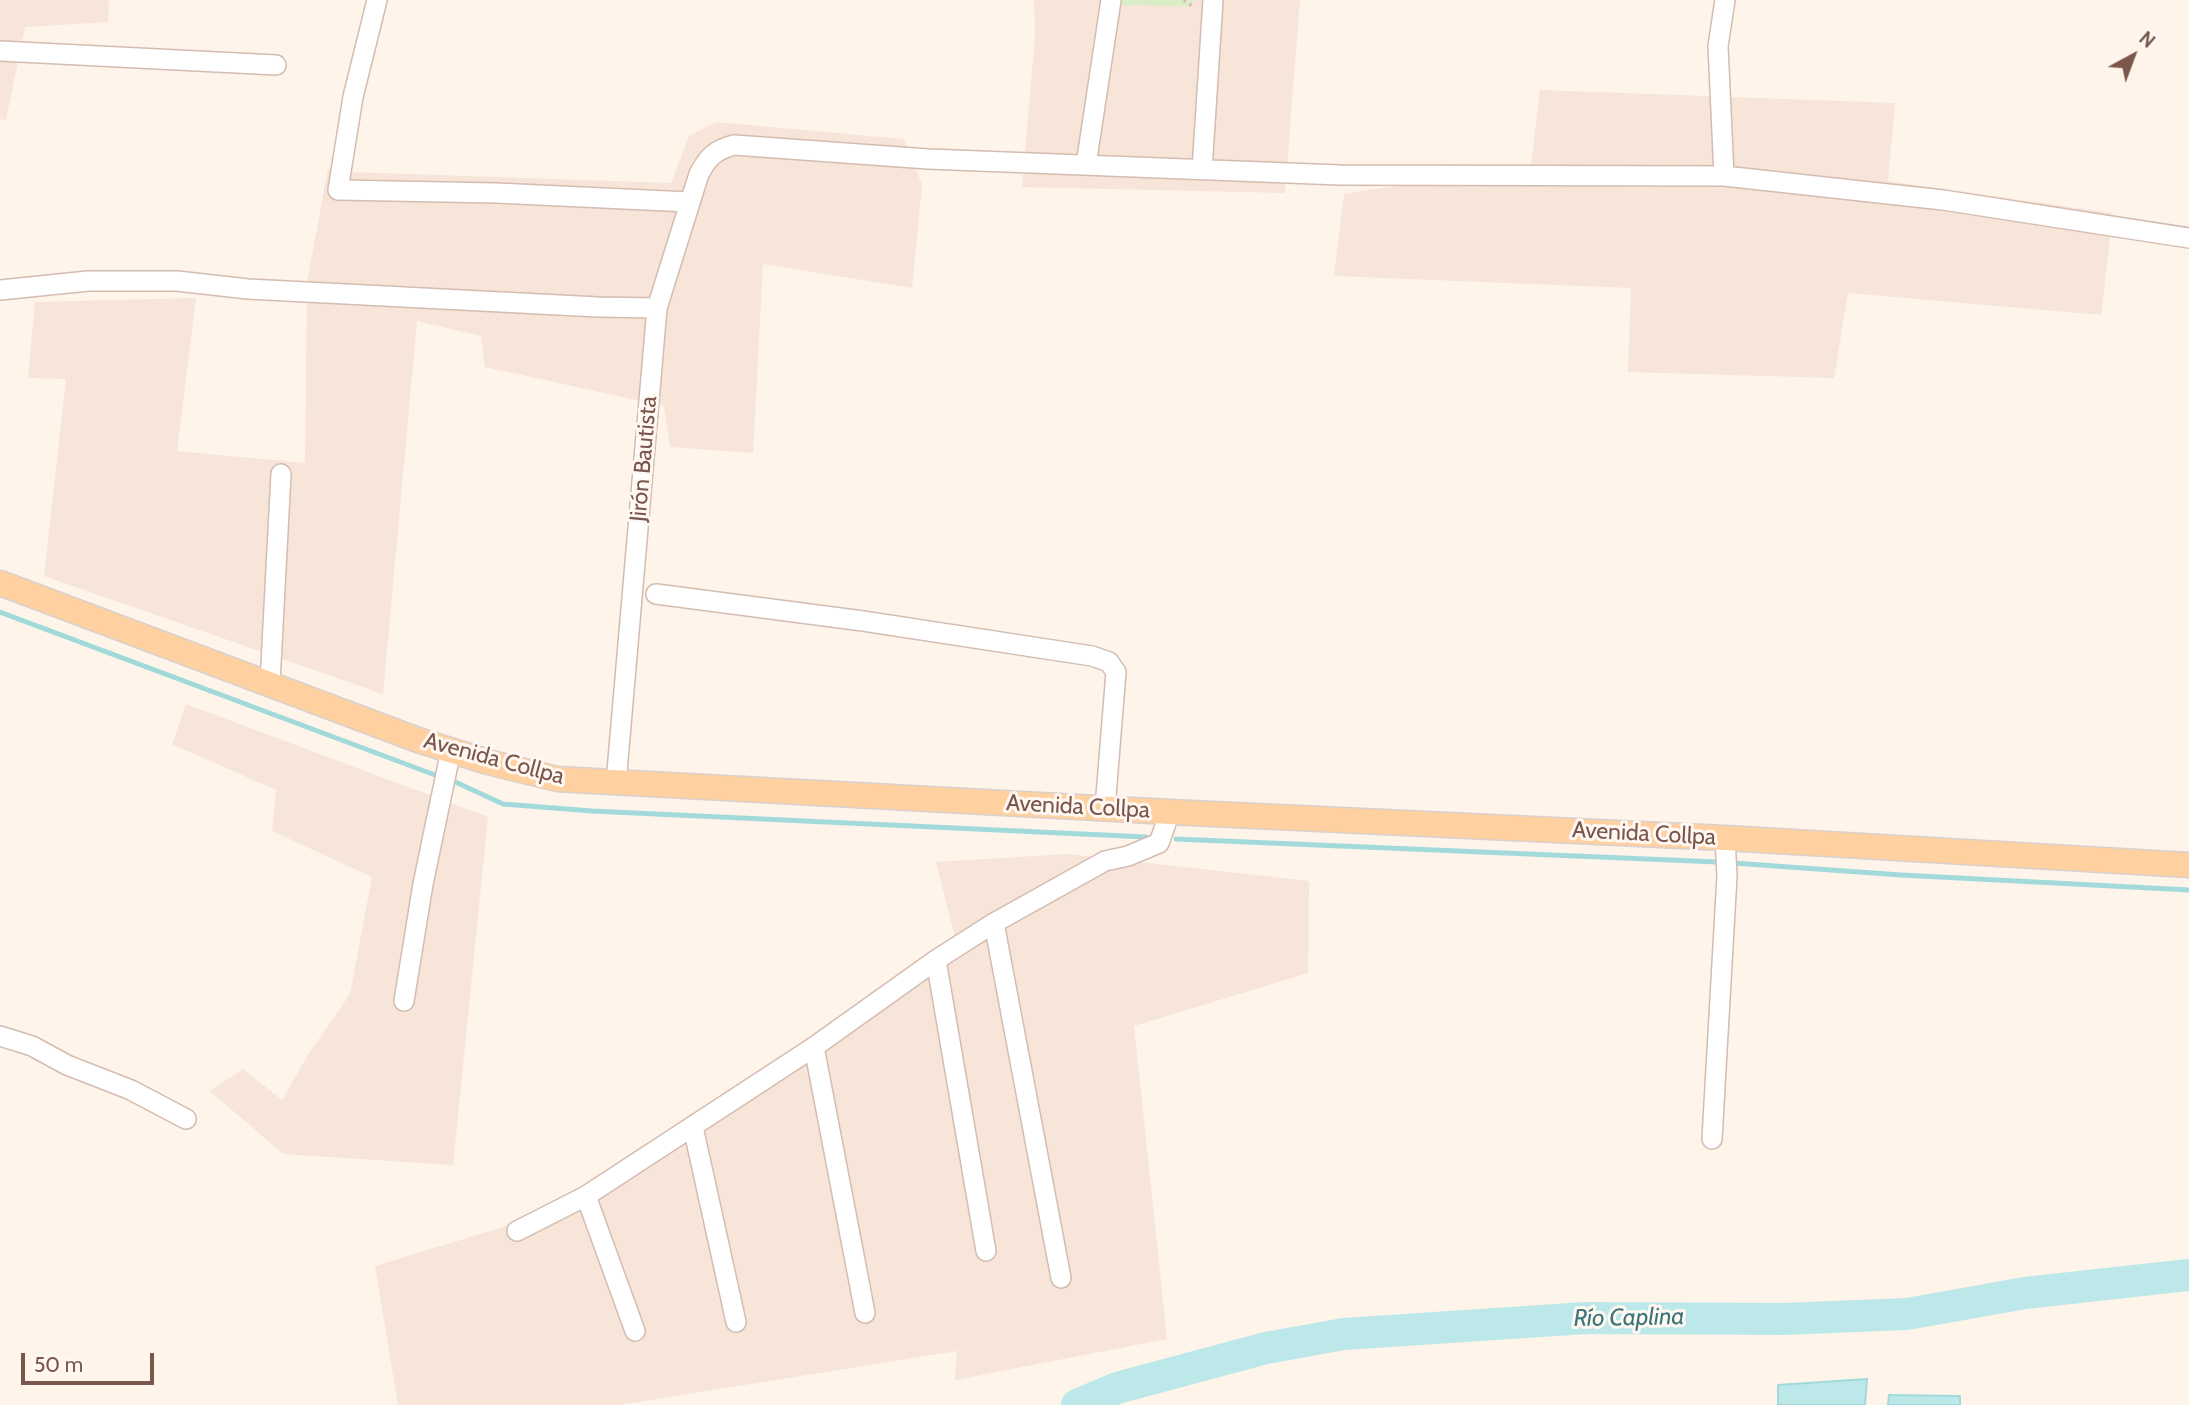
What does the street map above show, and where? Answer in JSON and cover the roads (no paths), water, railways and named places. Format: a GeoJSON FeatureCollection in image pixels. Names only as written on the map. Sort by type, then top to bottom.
{"type":"FeatureCollection","features":[{"type":"Feature","properties":{"kind":"main road","name":"Avenida Collpa"},"geometry":{"type":"LineString","coordinates":[[0,583],[418,740],[488,762],[557,779],[2189,864]]}},
{"type":"Feature","properties":{"kind":"street"},"geometry":{"type":"LineString","coordinates":[[377,0],[354,97],[338,190],[495,193],[689,202]]}},
{"type":"Feature","properties":{"kind":"street"},"geometry":{"type":"LineString","coordinates":[[1111,0],[1086,165],[1340,175],[1724,176],[1942,200],[2189,238]]}},
{"type":"Feature","properties":{"kind":"street"},"geometry":{"type":"LineString","coordinates":[[1202,170],[1213,0]]}},
{"type":"Feature","properties":{"kind":"street"},"geometry":{"type":"LineString","coordinates":[[1724,176],[1718,46],[1725,0]]}},
{"type":"Feature","properties":{"kind":"street"},"geometry":{"type":"LineString","coordinates":[[0,51],[276,65]]}},
{"type":"Feature","properties":{"kind":"street","name":"Jirón Bautista"},"geometry":{"type":"LineString","coordinates":[[616,783],[657,308],[689,202],[708,157],[720,148],[734,145],[928,159],[1086,165]]}},
{"type":"Feature","properties":{"kind":"street"},"geometry":{"type":"LineString","coordinates":[[0,290],[88,281],[177,281],[248,289],[657,308]]}},
{"type":"Feature","properties":{"kind":"street"},"geometry":{"type":"LineString","coordinates":[[270,683],[281,474]]}},
{"type":"Feature","properties":{"kind":"street"},"geometry":{"type":"LineString","coordinates":[[656,594],[877,623],[1105,660],[1116,672],[1105,777],[1105,808]]}},
{"type":"Feature","properties":{"kind":"street"},"geometry":{"type":"LineString","coordinates":[[404,1001],[423,884],[452,750]]}},
{"type":"Feature","properties":{"kind":"street"},"geometry":{"type":"LineString","coordinates":[[517,1231],[586,1196],[693,1127],[994,923],[1105,861],[1128,856],[1159,843],[1170,812]]}},
{"type":"Feature","properties":{"kind":"street"},"geometry":{"type":"LineString","coordinates":[[1712,1139],[1727,876],[1726,838]]}},
{"type":"Feature","properties":{"kind":"street"},"geometry":{"type":"LineString","coordinates":[[994,923],[1061,1278]]}},
{"type":"Feature","properties":{"kind":"street"},"geometry":{"type":"LineString","coordinates":[[936,960],[986,1251]]}},
{"type":"Feature","properties":{"kind":"street"},"geometry":{"type":"LineString","coordinates":[[0,1036],[32,1046],[67,1065],[131,1090],[186,1119]]}},
{"type":"Feature","properties":{"kind":"street"},"geometry":{"type":"LineString","coordinates":[[814,1047],[864,1313]]}},
{"type":"Feature","properties":{"kind":"street"},"geometry":{"type":"LineString","coordinates":[[693,1127],[736,1322]]}},
{"type":"Feature","properties":{"kind":"street"},"geometry":{"type":"LineString","coordinates":[[586,1196],[635,1331]]}},
{"type":"Feature","properties":{"kind":"water"},"geometry":{"type":"Polygon","coordinates":[[[1867,1379],[1865,1405],[1778,1405],[1778,1385],[1867,1379]]]}},
{"type":"Feature","properties":{"kind":"water"},"geometry":{"type":"Polygon","coordinates":[[[1889,1395],[1960,1396],[1960,1405],[1888,1405],[1889,1395]]]}},
{"type":"Feature","properties":{"kind":"waterway"},"geometry":{"type":"LineString","coordinates":[[0,612],[435,775]]}},
{"type":"Feature","properties":{"kind":"waterway"},"geometry":{"type":"LineString","coordinates":[[449,779],[503,804],[592,811],[1146,837]]}},
{"type":"Feature","properties":{"kind":"waterway"},"geometry":{"type":"LineString","coordinates":[[1176,839],[1717,862]]}},
{"type":"Feature","properties":{"kind":"waterway"},"geometry":{"type":"LineString","coordinates":[[1733,863],[2189,890]]}},
{"type":"Feature","properties":{"kind":"waterway","name":"Río Caplina"},"geometry":{"type":"LineString","coordinates":[[1077,1405],[1117,1388],[1266,1348],[1344,1334],[1586,1318],[1783,1319],[1907,1314],[2025,1293],[2189,1275]]}}]}
